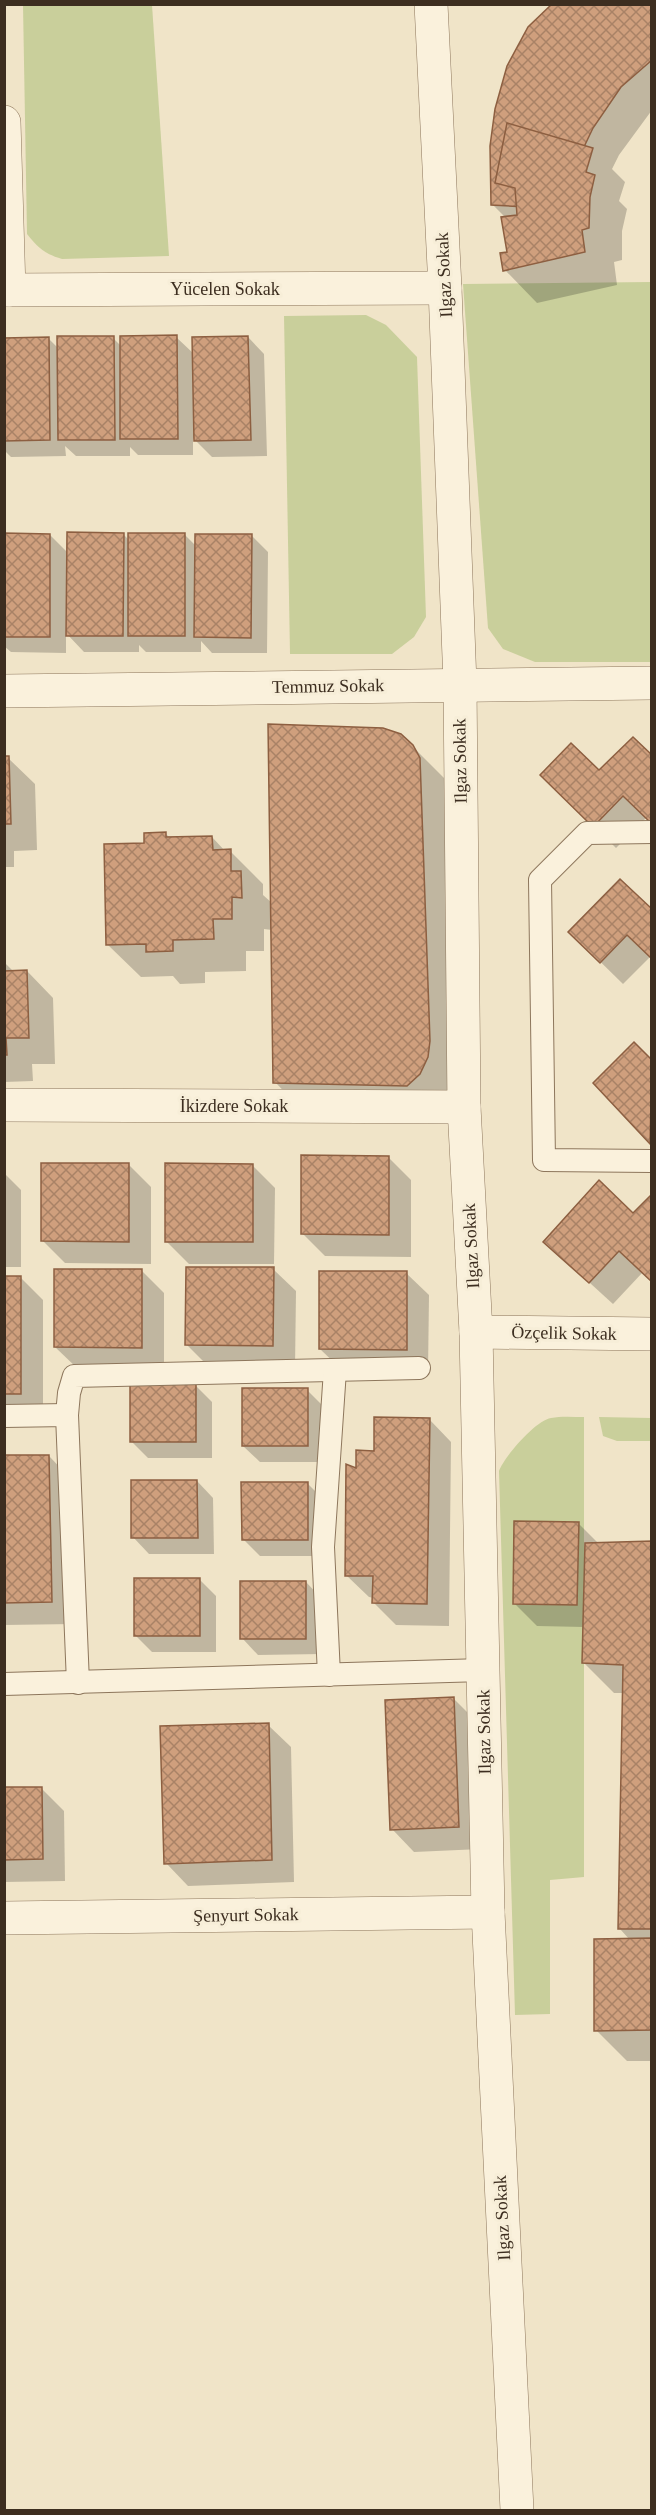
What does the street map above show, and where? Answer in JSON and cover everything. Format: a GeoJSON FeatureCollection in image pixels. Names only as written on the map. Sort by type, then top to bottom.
{"type":"FeatureCollection","features":[{"type":"Feature","properties":{"kind":"street","name":"Ilgaz Sokak"},"geometry":{"type":"LineString","coordinates":[[431,4],[445,288],[459,684],[464,1107],[476,1332],[488,1912],[517,2499]]}},
{"type":"Feature","properties":{"kind":"street"},"geometry":{"type":"LineString","coordinates":[[4,122],[7,290]]}},
{"type":"Feature","properties":{"kind":"street","name":"Yücelen Sokak"},"geometry":{"type":"LineString","coordinates":[[7,290],[445,288]]}},
{"type":"Feature","properties":{"kind":"street","name":"Temmuz Sokak"},"geometry":{"type":"LineString","coordinates":[[4,690],[651,683]]}},
{"type":"Feature","properties":{"kind":"street","name":"İkizdere Sokak"},"geometry":{"type":"LineString","coordinates":[[4,1105],[464,1107]]}},
{"type":"Feature","properties":{"kind":"street","name":"Özçelik Sokak"},"geometry":{"type":"LineString","coordinates":[[476,1332],[651,1334]]}},
{"type":"Feature","properties":{"kind":"street","name":"Şenyurt Sokak"},"geometry":{"type":"LineString","coordinates":[[4,1918],[488,1912]]}},
{"type":"Feature","properties":{"kind":"lane"},"geometry":{"type":"LineString","coordinates":[[651,832],[587,833],[540,880],[544,1160],[651,1161]]}},
{"type":"Feature","properties":{"kind":"lane"},"geometry":{"type":"LineString","coordinates":[[78,1683],[67,1415],[69,1393],[74,1376],[418,1368]]}},
{"type":"Feature","properties":{"kind":"lane"},"geometry":{"type":"LineString","coordinates":[[329,1675],[323,1547],[335,1370]]}},
{"type":"Feature","properties":{"kind":"lane"},"geometry":{"type":"LineString","coordinates":[[4,1416],[67,1415]]}},
{"type":"Feature","properties":{"kind":"lane"},"geometry":{"type":"LineString","coordinates":[[4,1684],[483,1670]]}},
{"type":"Feature","properties":{"kind":"green space"},"geometry":{"type":"Polygon","coordinates":[[[23,5],[152,5],[169,256],[62,259],[42,250],[27,234],[23,5]]]}},
{"type":"Feature","properties":{"kind":"green space"},"geometry":{"type":"Polygon","coordinates":[[[651,282],[651,662],[535,662],[503,649],[488,628],[463,284],[651,282]]]}},
{"type":"Feature","properties":{"kind":"green space"},"geometry":{"type":"Polygon","coordinates":[[[366,315],[386,325],[417,357],[426,617],[414,637],[392,654],[290,654],[284,316],[366,315]]]}},
{"type":"Feature","properties":{"kind":"green space"},"geometry":{"type":"Polygon","coordinates":[[[584,1417],[584,1877],[550,1880],[550,2014],[515,2015],[499,1471],[521,1440],[537,1425],[551,1418],[584,1417]]]}},
{"type":"Feature","properties":{"kind":"green space"},"geometry":{"type":"Polygon","coordinates":[[[599,1417],[651,1418],[651,1441],[617,1441],[603,1436],[599,1417]]]}},
{"type":"Feature","properties":{"kind":"building"},"geometry":{"type":"Polygon","coordinates":[[[552,4],[652,4],[652,60],[621,87],[593,128],[573,170],[562,209],[491,205],[490,146],[495,109],[507,66],[528,27],[552,4]]]}},
{"type":"Feature","properties":{"kind":"building"},"geometry":{"type":"Polygon","coordinates":[[[507,123],[593,148],[586,172],[595,175],[590,197],[589,228],[582,230],[585,252],[503,271],[500,253],[507,252],[501,217],[517,215],[515,188],[495,183],[507,123]]]}},
{"type":"Feature","properties":{"kind":"building"},"geometry":{"type":"Polygon","coordinates":[[[177,335],[178,439],[120,439],[120,336],[177,335]]]}},
{"type":"Feature","properties":{"kind":"building"},"geometry":{"type":"Polygon","coordinates":[[[57,336],[114,336],[115,440],[58,440],[57,336]]]}},
{"type":"Feature","properties":{"kind":"building"},"geometry":{"type":"Polygon","coordinates":[[[248,336],[251,440],[194,441],[192,337],[248,336]]]}},
{"type":"Feature","properties":{"kind":"building"},"geometry":{"type":"Polygon","coordinates":[[[49,337],[50,440],[4,441],[4,338],[49,337]]]}},
{"type":"Feature","properties":{"kind":"building"},"geometry":{"type":"Polygon","coordinates":[[[67,532],[124,533],[123,636],[66,636],[67,532]]]}},
{"type":"Feature","properties":{"kind":"building"},"geometry":{"type":"Polygon","coordinates":[[[4,533],[50,534],[50,637],[4,637],[4,533]]]}},
{"type":"Feature","properties":{"kind":"building"},"geometry":{"type":"Polygon","coordinates":[[[128,533],[185,533],[185,636],[128,636],[128,533]]]}},
{"type":"Feature","properties":{"kind":"building"},"geometry":{"type":"Polygon","coordinates":[[[195,534],[252,534],[251,638],[194,637],[195,534]]]}},
{"type":"Feature","properties":{"kind":"building"},"geometry":{"type":"Polygon","coordinates":[[[268,724],[383,728],[401,734],[413,745],[420,758],[430,1041],[428,1057],[420,1074],[407,1086],[273,1083],[268,724]]]}},
{"type":"Feature","properties":{"kind":"building"},"geometry":{"type":"Polygon","coordinates":[[[633,737],[652,755],[652,824],[623,796],[593,827],[540,775],[571,743],[599,770],[633,737]]]}},
{"type":"Feature","properties":{"kind":"building"},"geometry":{"type":"Polygon","coordinates":[[[4,756],[9,756],[11,824],[4,824],[4,756]]]}},
{"type":"Feature","properties":{"kind":"building"},"geometry":{"type":"Polygon","coordinates":[[[166,832],[166,837],[212,836],[213,850],[231,849],[231,871],[241,871],[242,898],[232,897],[232,919],[213,919],[214,939],[173,940],[173,951],[146,952],[146,944],[106,945],[104,844],[144,843],[144,833],[166,832]]]}},
{"type":"Feature","properties":{"kind":"building"},"geometry":{"type":"Polygon","coordinates":[[[620,879],[652,909],[652,959],[627,935],[600,963],[568,932],[620,879]]]}},
{"type":"Feature","properties":{"kind":"building"},"geometry":{"type":"Polygon","coordinates":[[[27,970],[29,1038],[6,1038],[7,1055],[4,1055],[4,971],[27,970]]]}},
{"type":"Feature","properties":{"kind":"building"},"geometry":{"type":"Polygon","coordinates":[[[634,1042],[652,1060],[650,1144],[593,1083],[634,1042]]]}},
{"type":"Feature","properties":{"kind":"building"},"geometry":{"type":"Polygon","coordinates":[[[301,1155],[389,1156],[389,1235],[301,1234],[301,1155]]]}},
{"type":"Feature","properties":{"kind":"building"},"geometry":{"type":"Polygon","coordinates":[[[41,1163],[129,1163],[129,1242],[41,1241],[41,1163]]]}},
{"type":"Feature","properties":{"kind":"building"},"geometry":{"type":"Polygon","coordinates":[[[165,1163],[253,1164],[253,1242],[165,1242],[165,1163]]]}},
{"type":"Feature","properties":{"kind":"building"},"geometry":{"type":"Polygon","coordinates":[[[599,1180],[633,1213],[652,1194],[652,1282],[619,1251],[589,1283],[543,1242],[599,1180]]]}},
{"type":"Feature","properties":{"kind":"building"},"geometry":{"type":"Polygon","coordinates":[[[186,1267],[274,1267],[273,1346],[185,1345],[186,1267]]]}},
{"type":"Feature","properties":{"kind":"building"},"geometry":{"type":"Polygon","coordinates":[[[54,1269],[142,1269],[142,1348],[54,1347],[54,1269]]]}},
{"type":"Feature","properties":{"kind":"building"},"geometry":{"type":"Polygon","coordinates":[[[319,1271],[407,1271],[407,1350],[319,1349],[319,1271]]]}},
{"type":"Feature","properties":{"kind":"building"},"geometry":{"type":"Polygon","coordinates":[[[4,1276],[21,1276],[21,1394],[4,1394],[4,1276]]]}},
{"type":"Feature","properties":{"kind":"building"},"geometry":{"type":"Polygon","coordinates":[[[130,1384],[196,1384],[196,1442],[130,1442],[130,1384]]]}},
{"type":"Feature","properties":{"kind":"building"},"geometry":{"type":"Polygon","coordinates":[[[242,1388],[308,1388],[308,1446],[242,1446],[242,1388]]]}},
{"type":"Feature","properties":{"kind":"building"},"geometry":{"type":"Polygon","coordinates":[[[374,1417],[430,1418],[427,1604],[372,1603],[373,1576],[345,1576],[346,1464],[356,1468],[356,1450],[374,1451],[374,1417]]]}},
{"type":"Feature","properties":{"kind":"building"},"geometry":{"type":"Polygon","coordinates":[[[4,1455],[49,1455],[52,1602],[4,1603],[4,1455]]]}},
{"type":"Feature","properties":{"kind":"building"},"geometry":{"type":"Polygon","coordinates":[[[131,1480],[197,1480],[198,1538],[131,1538],[131,1480]]]}},
{"type":"Feature","properties":{"kind":"building"},"geometry":{"type":"Polygon","coordinates":[[[241,1482],[308,1482],[308,1540],[242,1540],[241,1482]]]}},
{"type":"Feature","properties":{"kind":"building"},"geometry":{"type":"Polygon","coordinates":[[[514,1521],[579,1522],[577,1605],[513,1604],[514,1521]]]}},
{"type":"Feature","properties":{"kind":"building"},"geometry":{"type":"Polygon","coordinates":[[[652,1541],[652,1929],[618,1929],[623,1665],[582,1663],[585,1543],[652,1541]]]}},
{"type":"Feature","properties":{"kind":"building"},"geometry":{"type":"Polygon","coordinates":[[[134,1578],[200,1578],[200,1636],[134,1636],[134,1578]]]}},
{"type":"Feature","properties":{"kind":"building"},"geometry":{"type":"Polygon","coordinates":[[[240,1581],[306,1581],[306,1639],[240,1639],[240,1581]]]}},
{"type":"Feature","properties":{"kind":"building"},"geometry":{"type":"Polygon","coordinates":[[[454,1697],[459,1827],[390,1830],[385,1700],[454,1697]]]}},
{"type":"Feature","properties":{"kind":"building"},"geometry":{"type":"Polygon","coordinates":[[[269,1723],[272,1860],[164,1864],[160,1726],[269,1723]]]}},
{"type":"Feature","properties":{"kind":"building"},"geometry":{"type":"Polygon","coordinates":[[[4,1787],[42,1787],[43,1859],[4,1860],[4,1787]]]}},
{"type":"Feature","properties":{"kind":"building"},"geometry":{"type":"Polygon","coordinates":[[[652,1938],[652,2030],[594,2031],[594,1939],[652,1938]]]}}]}
